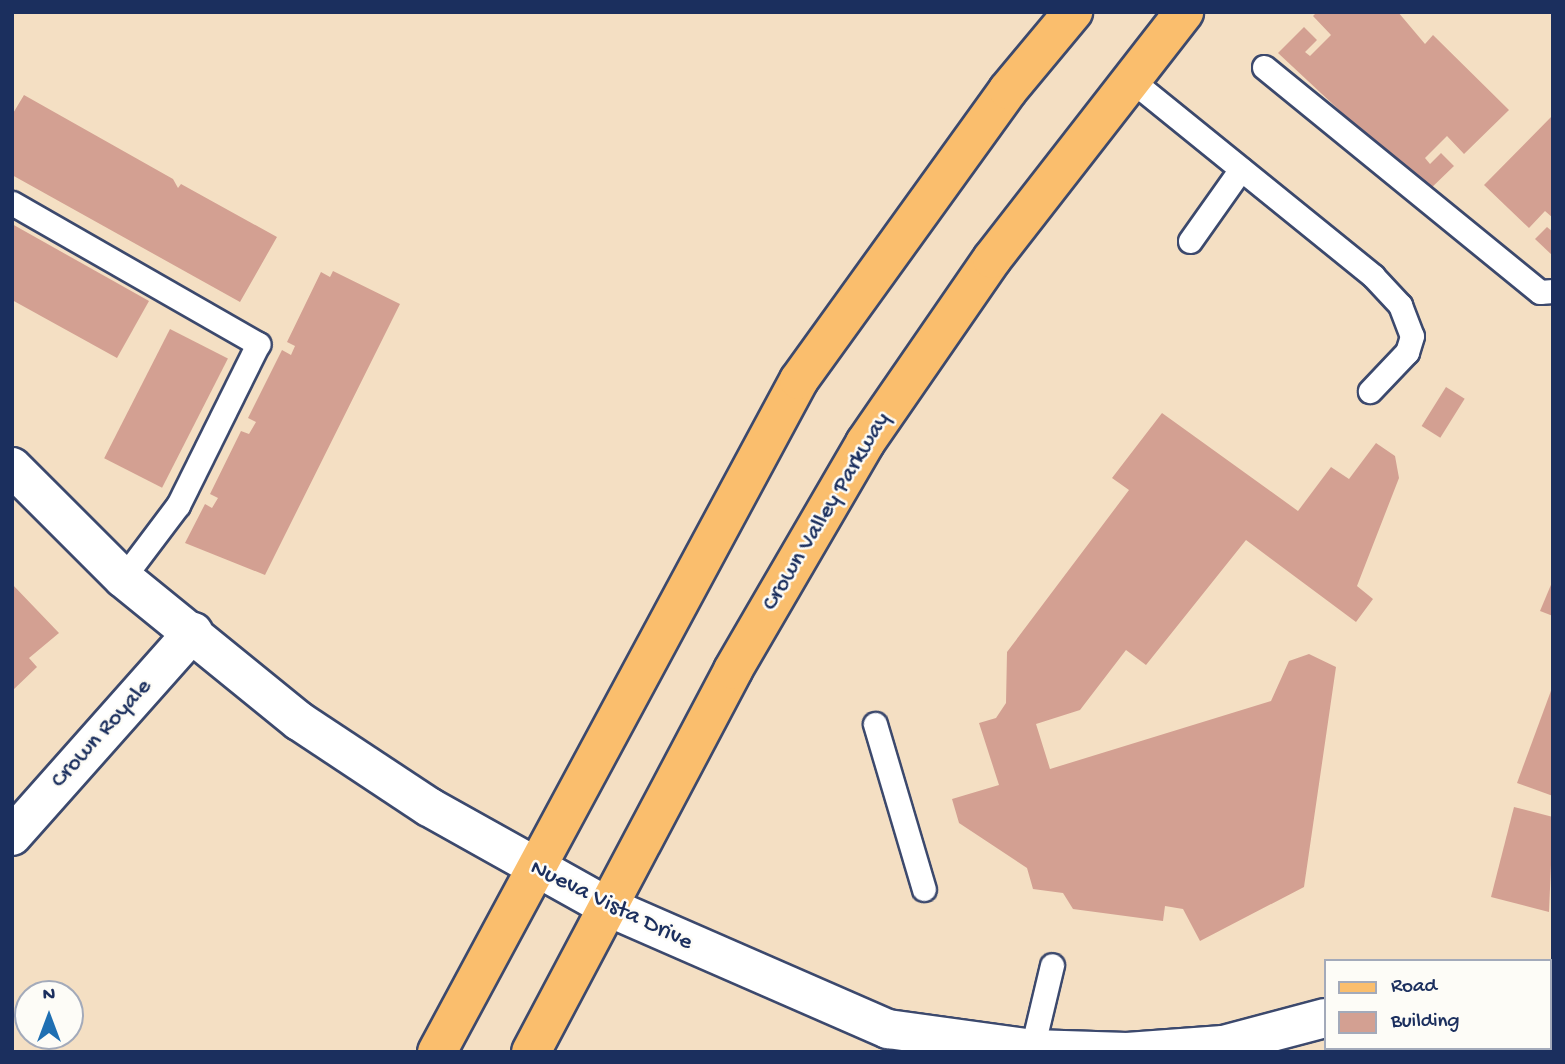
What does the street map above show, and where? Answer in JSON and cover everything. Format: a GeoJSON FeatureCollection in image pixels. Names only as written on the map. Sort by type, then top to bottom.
{"type":"FeatureCollection","features":[{"type":"Feature","properties":{"kind":"main road"},"geometry":{"type":"LineString","coordinates":[[437,1052],[531,868],[799,380],[1008,90],[1073,12]]}},
{"type":"Feature","properties":{"kind":"main road","name":"Crown Valley Parkway"},"geometry":{"type":"LineString","coordinates":[[531,1052],[606,906],[865,443],[992,259],[1184,12]]}},
{"type":"Feature","properties":{"kind":"street","name":"Nueva Vista Drive"},"geometry":{"type":"LineString","coordinates":[[12,467],[123,579],[193,632],[299,721],[531,868],[882,1040],[1032,1049],[1223,1045],[1324,1018]]}},
{"type":"Feature","properties":{"kind":"street","name":"Crown Royale"},"geometry":{"type":"LineString","coordinates":[[12,836],[193,632]]}},
{"type":"Feature","properties":{"kind":"lane"},"geometry":{"type":"LineString","coordinates":[[1264,66],[1540,292],[1553,291]]}},
{"type":"Feature","properties":{"kind":"lane"},"geometry":{"type":"LineString","coordinates":[[1130,79],[1241,169],[1400,305],[1412,336],[1407,352],[1370,391]]}},
{"type":"Feature","properties":{"kind":"lane"},"geometry":{"type":"LineString","coordinates":[[1190,241],[1241,169]]}},
{"type":"Feature","properties":{"kind":"lane"},"geometry":{"type":"LineString","coordinates":[[12,203],[258,344],[177,505],[123,579]]}},
{"type":"Feature","properties":{"kind":"lane"},"geometry":{"type":"LineString","coordinates":[[874,724],[924,889]]}},
{"type":"Feature","properties":{"kind":"lane"},"geometry":{"type":"LineString","coordinates":[[1032,1049],[1052,965]]}},
{"type":"Feature","properties":{"kind":"building"},"geometry":{"type":"Polygon","coordinates":[[[1317,12],[1398,12],[1425,44],[1433,35],[1509,110],[1464,154],[1447,136],[1425,158],[1430,164],[1441,153],[1454,166],[1427,192],[1278,53],[1304,27],[1317,40],[1305,52],[1310,56],[1331,35],[1313,16],[1317,12]]]}},
{"type":"Feature","properties":{"kind":"building"},"geometry":{"type":"Polygon","coordinates":[[[24,95],[173,179],[178,188],[181,184],[277,237],[240,302],[12,175],[12,115],[24,95]]]}},
{"type":"Feature","properties":{"kind":"building"},"geometry":{"type":"Polygon","coordinates":[[[1553,115],[1553,218],[1545,211],[1529,228],[1484,185],[1553,115]]]}},
{"type":"Feature","properties":{"kind":"building"},"geometry":{"type":"Polygon","coordinates":[[[12,224],[149,301],[117,358],[12,300],[12,224]]]}},
{"type":"Feature","properties":{"kind":"building"},"geometry":{"type":"Polygon","coordinates":[[[1547,227],[1553,232],[1553,256],[1535,239],[1547,227]]]}},
{"type":"Feature","properties":{"kind":"building"},"geometry":{"type":"Polygon","coordinates":[[[333,271],[400,304],[265,575],[185,543],[205,504],[212,508],[218,498],[210,494],[241,431],[249,434],[256,422],[248,418],[282,350],[291,355],[295,346],[287,342],[321,272],[330,277],[333,271]]]}},
{"type":"Feature","properties":{"kind":"building"},"geometry":{"type":"Polygon","coordinates":[[[170,329],[228,359],[162,488],[104,458],[170,329]]]}},
{"type":"Feature","properties":{"kind":"building"},"geometry":{"type":"Polygon","coordinates":[[[1446,387],[1465,399],[1440,438],[1422,426],[1446,387]]]}},
{"type":"Feature","properties":{"kind":"building"},"geometry":{"type":"Polygon","coordinates":[[[1162,413],[1298,511],[1331,467],[1349,479],[1376,443],[1395,456],[1399,478],[1357,586],[1373,599],[1356,622],[1246,540],[1146,665],[1126,650],[1080,710],[1036,724],[1050,769],[1271,701],[1289,661],[1309,654],[1336,667],[1304,887],[1200,941],[1183,909],[1165,906],[1163,921],[1073,909],[1063,893],[1033,889],[1027,868],[959,823],[952,799],[999,785],[979,723],[996,718],[1006,703],[1007,652],[1129,490],[1112,478],[1162,413]]]}},
{"type":"Feature","properties":{"kind":"building"},"geometry":{"type":"Polygon","coordinates":[[[1553,580],[1553,616],[1540,611],[1553,580]]]}},
{"type":"Feature","properties":{"kind":"building"},"geometry":{"type":"Polygon","coordinates":[[[12,584],[59,633],[29,658],[37,667],[12,691],[12,584]]]}},
{"type":"Feature","properties":{"kind":"building"},"geometry":{"type":"Polygon","coordinates":[[[1553,688],[1553,796],[1517,783],[1553,688]]]}},
{"type":"Feature","properties":{"kind":"building"},"geometry":{"type":"Polygon","coordinates":[[[1514,807],[1553,817],[1549,912],[1491,897],[1514,807]]]}}]}
